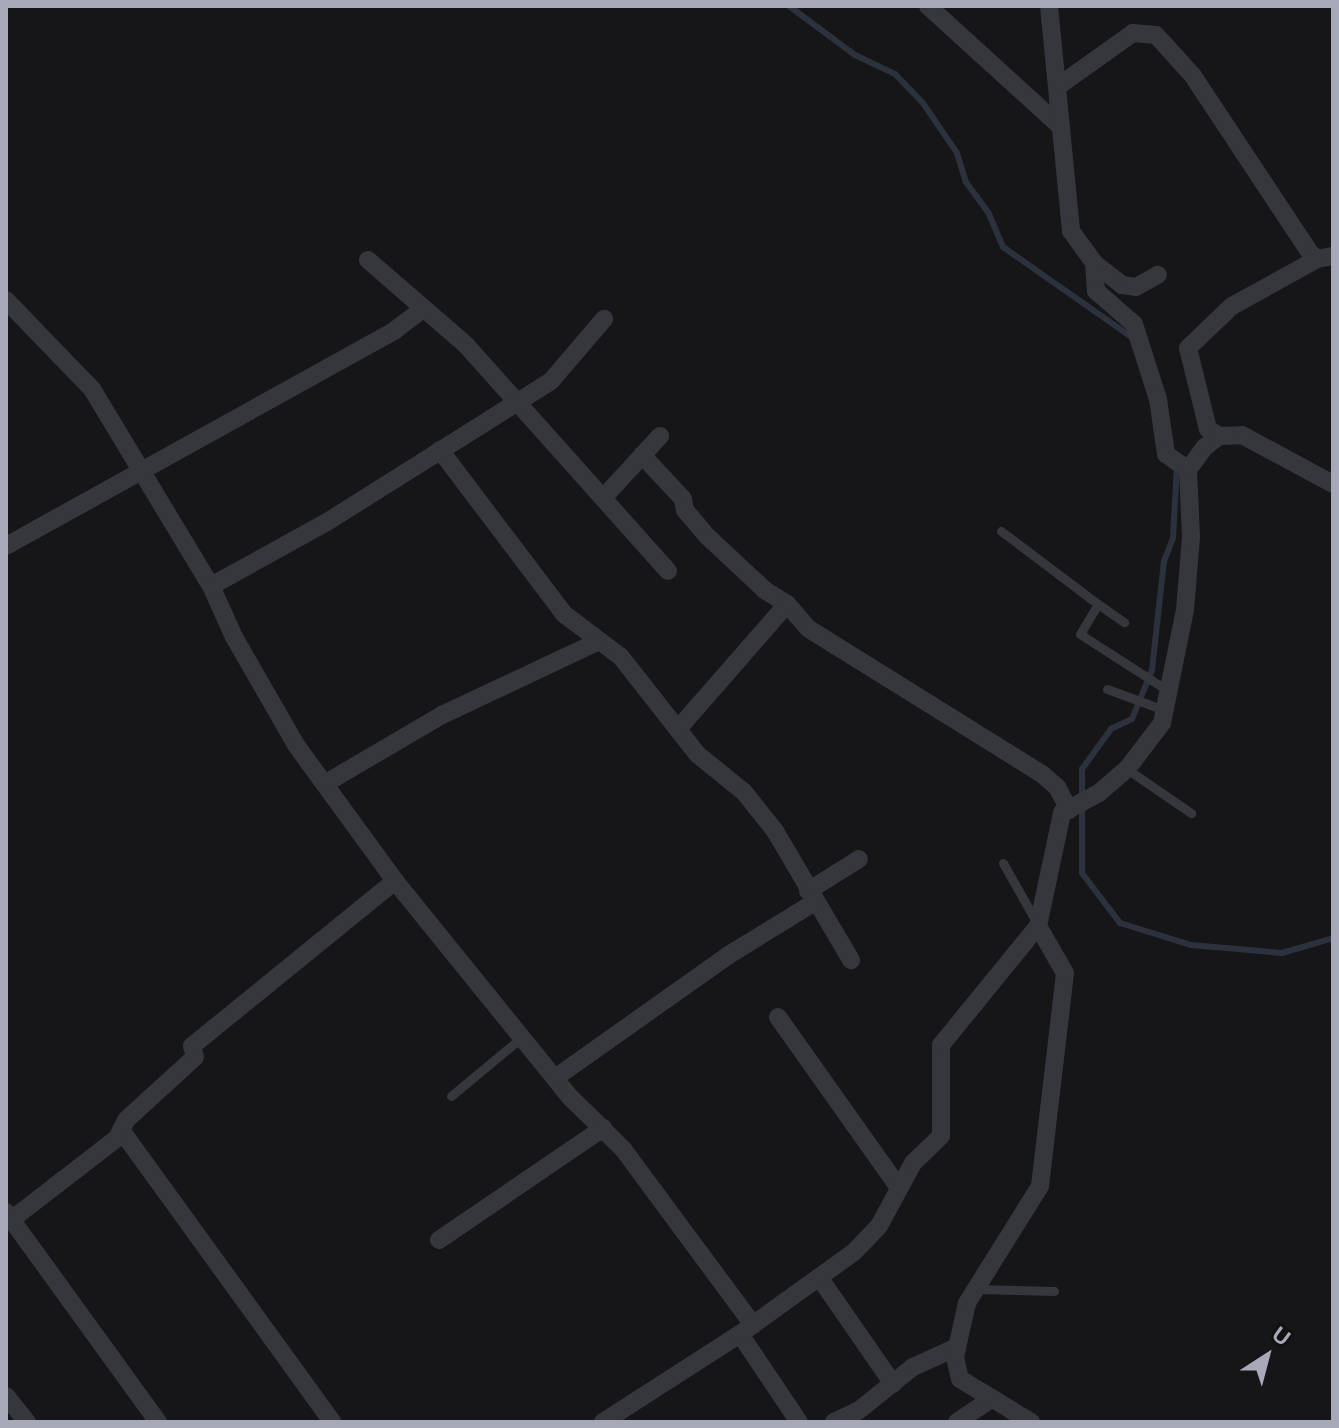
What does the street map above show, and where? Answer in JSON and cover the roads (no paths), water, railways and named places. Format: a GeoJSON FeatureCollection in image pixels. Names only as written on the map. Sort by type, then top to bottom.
{"type":"FeatureCollection","features":[{"type":"Feature","properties":{"kind":"street"},"geometry":{"type":"LineString","coordinates":[[928,6],[1061,127]]}},
{"type":"Feature","properties":{"kind":"street"},"geometry":{"type":"LineString","coordinates":[[1049,6],[1060,85],[1071,231],[1094,263],[1131,288],[1158,275]]}},
{"type":"Feature","properties":{"kind":"street"},"geometry":{"type":"LineString","coordinates":[[1060,85],[1133,33],[1156,35],[1193,76],[1325,257],[1232,306],[1188,348],[1208,429],[1219,436],[1242,435],[1333,484]]}},
{"type":"Feature","properties":{"kind":"street"},"geometry":{"type":"LineString","coordinates":[[368,260],[466,345],[668,571]]}},
{"type":"Feature","properties":{"kind":"street"},"geometry":{"type":"LineString","coordinates":[[1094,263],[1096,291],[1134,324],[1158,399],[1166,454],[1187,470]]}},
{"type":"Feature","properties":{"kind":"street"},"geometry":{"type":"LineString","coordinates":[[6,300],[92,389],[144,468],[289,732],[395,881],[555,1078],[603,1128],[746,1330],[799,1422]]}},
{"type":"Feature","properties":{"kind":"street"},"geometry":{"type":"LineString","coordinates":[[6,546],[395,330],[424,308]]}},
{"type":"Feature","properties":{"kind":"street"},"geometry":{"type":"LineString","coordinates":[[211,586],[551,381],[604,319]]}},
{"type":"Feature","properties":{"kind":"street"},"geometry":{"type":"LineString","coordinates":[[604,497],[660,436]]}},
{"type":"Feature","properties":{"kind":"street"},"geometry":{"type":"LineString","coordinates":[[603,1422],[746,1330],[819,1277],[879,1226],[913,1163],[944,1129],[938,1060],[941,1045],[1038,926],[1056,828],[1083,802],[1127,769],[1153,740],[1160,698],[1181,648],[1191,537],[1187,470],[1219,436]]}},
{"type":"Feature","properties":{"kind":"street"},"geometry":{"type":"LineString","coordinates":[[440,450],[564,614],[597,642],[621,657],[678,729],[767,821],[851,960]]}},
{"type":"Feature","properties":{"kind":"street"},"geometry":{"type":"LineString","coordinates":[[642,455],[683,499],[685,510],[708,537],[766,591],[787,604],[809,629],[1083,802]]}},
{"type":"Feature","properties":{"kind":"street"},"geometry":{"type":"LineString","coordinates":[[678,729],[787,604]]}},
{"type":"Feature","properties":{"kind":"street"},"geometry":{"type":"LineString","coordinates":[[326,783],[442,715],[597,642]]}},
{"type":"Feature","properties":{"kind":"street"},"geometry":{"type":"LineString","coordinates":[[555,1078],[859,859]]}},
{"type":"Feature","properties":{"kind":"street"},"geometry":{"type":"LineString","coordinates":[[158,1422],[10,1225],[121,1130],[195,1057],[192,1046],[395,881]]}},
{"type":"Feature","properties":{"kind":"street"},"geometry":{"type":"LineString","coordinates":[[1031,1422],[990,1400],[960,1379],[955,1348],[974,1289],[1040,1186],[1065,973],[1038,926]]}},
{"type":"Feature","properties":{"kind":"street"},"geometry":{"type":"LineString","coordinates":[[778,1017],[899,1188]]}},
{"type":"Feature","properties":{"kind":"street"},"geometry":{"type":"LineString","coordinates":[[439,1240],[603,1128]]}},
{"type":"Feature","properties":{"kind":"street"},"geometry":{"type":"LineString","coordinates":[[121,1130],[332,1422]]}},
{"type":"Feature","properties":{"kind":"street"},"geometry":{"type":"LineString","coordinates":[[819,1277],[893,1384]]}},
{"type":"Feature","properties":{"kind":"street"},"geometry":{"type":"LineString","coordinates":[[834,1422],[893,1384],[913,1367],[955,1348]]}},
{"type":"Feature","properties":{"kind":"street"},"geometry":{"type":"LineString","coordinates":[[6,1396],[27,1422]]}},
{"type":"Feature","properties":{"kind":"street"},"geometry":{"type":"LineString","coordinates":[[957,1422],[990,1400]]}},
{"type":"Feature","properties":{"kind":"lane"},"geometry":{"type":"LineString","coordinates":[[1001,531],[1124,622]]}},
{"type":"Feature","properties":{"kind":"lane"},"geometry":{"type":"LineString","coordinates":[[1098,604],[1080,634],[1140,675],[1160,698]]}},
{"type":"Feature","properties":{"kind":"lane"},"geometry":{"type":"LineString","coordinates":[[1107,689],[1135,699],[1160,698]]}},
{"type":"Feature","properties":{"kind":"lane"},"geometry":{"type":"LineString","coordinates":[[1127,769],[1191,813]]}},
{"type":"Feature","properties":{"kind":"lane"},"geometry":{"type":"LineString","coordinates":[[1003,863],[1038,926]]}},
{"type":"Feature","properties":{"kind":"lane"},"geometry":{"type":"LineString","coordinates":[[451,1096],[522,1037]]}},
{"type":"Feature","properties":{"kind":"lane"},"geometry":{"type":"LineString","coordinates":[[974,1289],[1054,1291]]}},
{"type":"Feature","properties":{"kind":"waterway"},"geometry":{"type":"LineString","coordinates":[[789,6],[855,55],[895,74],[923,103],[957,153],[966,182],[989,214],[1003,247],[1133,338]]}},
{"type":"Feature","properties":{"kind":"waterway"},"geometry":{"type":"LineString","coordinates":[[1177,466],[1173,538],[1164,561],[1152,670],[1132,719],[1111,729],[1082,769],[1082,873],[1120,923],[1191,945],[1282,953],[1333,938]]}}]}
